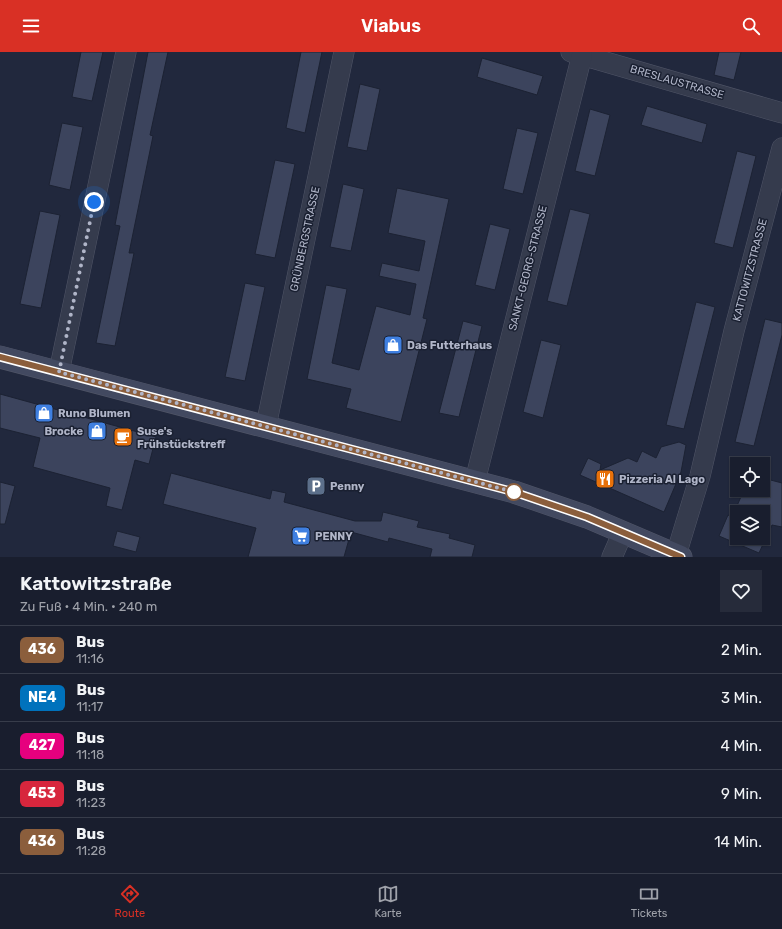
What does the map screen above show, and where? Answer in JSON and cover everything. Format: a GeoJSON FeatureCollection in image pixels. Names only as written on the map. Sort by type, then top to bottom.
{"type":"FeatureCollection","features":[{"type":"Feature","properties":{"kind":"street"},"geometry":{"type":"LineString","coordinates":[[59,372],[126,52]]}},
{"type":"Feature","properties":{"kind":"street","name":"GRÜNBERGSTRASSE"},"geometry":{"type":"LineString","coordinates":[[266,426],[344,52]]}},
{"type":"Feature","properties":{"kind":"street","name":"BRESLAUSTRASSE"},"geometry":{"type":"LineString","coordinates":[[577,54],[782,113]]}},
{"type":"Feature","properties":{"kind":"street","name":"SANKT-GEORG-STRASSE"},"geometry":{"type":"LineString","coordinates":[[475,481],[577,54]]}},
{"type":"Feature","properties":{"kind":"street","name":"KATTOWITZSTRASSE"},"geometry":{"type":"LineString","coordinates":[[679,556],[700,476],[734,331],[782,148]]}},
{"type":"Feature","properties":{"kind":"street"},"geometry":{"type":"LineString","coordinates":[[0,357],[475,481],[554,504],[679,556]]}},
{"type":"Feature","properties":{"kind":"street"},"geometry":{"type":"LineString","coordinates":[[612,557],[623,532]]}},
{"type":"Feature","properties":{"kind":"building"},"geometry":{"type":"Polygon","coordinates":[[[81,52],[103,52],[92,101],[72,97],[81,52]]]}},
{"type":"Feature","properties":{"kind":"building"},"geometry":{"type":"Polygon","coordinates":[[[148,52],[168,52],[150,135],[153,136],[129,253],[134,253],[115,346],[96,343],[120,226],[115,225],[148,52]]]}},
{"type":"Feature","properties":{"kind":"building"},"geometry":{"type":"Polygon","coordinates":[[[301,52],[322,52],[305,133],[286,128],[301,52]]]}},
{"type":"Feature","properties":{"kind":"building"},"geometry":{"type":"Polygon","coordinates":[[[719,52],[741,52],[734,80],[714,75],[719,52]]]}},
{"type":"Feature","properties":{"kind":"building"},"geometry":{"type":"Polygon","coordinates":[[[482,58],[543,76],[537,95],[477,77],[482,58]]]}},
{"type":"Feature","properties":{"kind":"building"},"geometry":{"type":"Polygon","coordinates":[[[360,84],[380,89],[367,151],[347,147],[360,84]]]}},
{"type":"Feature","properties":{"kind":"building"},"geometry":{"type":"Polygon","coordinates":[[[647,106],[707,124],[702,143],[641,125],[647,106]]]}},
{"type":"Feature","properties":{"kind":"building"},"geometry":{"type":"Polygon","coordinates":[[[590,109],[610,115],[595,176],[575,171],[590,109]]]}},
{"type":"Feature","properties":{"kind":"building"},"geometry":{"type":"Polygon","coordinates":[[[62,123],[83,127],[70,190],[49,185],[62,123]]]}},
{"type":"Feature","properties":{"kind":"building"},"geometry":{"type":"Polygon","coordinates":[[[517,128],[538,133],[523,194],[503,189],[517,128]]]}},
{"type":"Feature","properties":{"kind":"building"},"geometry":{"type":"Polygon","coordinates":[[[737,151],[756,156],[733,248],[714,243],[737,151]]]}},
{"type":"Feature","properties":{"kind":"building"},"geometry":{"type":"Polygon","coordinates":[[[275,160],[295,164],[275,258],[255,254],[275,160]]]}},
{"type":"Feature","properties":{"kind":"building"},"geometry":{"type":"Polygon","coordinates":[[[343,184],[364,189],[351,251],[330,247],[343,184]]]}},
{"type":"Feature","properties":{"kind":"building"},"geometry":{"type":"Polygon","coordinates":[[[397,188],[449,199],[423,318],[427,319],[401,422],[346,408],[351,389],[307,379],[326,285],[347,289],[332,363],[359,370],[376,306],[410,315],[416,284],[379,276],[382,263],[419,271],[425,241],[388,233],[397,188]]]}},
{"type":"Feature","properties":{"kind":"building"},"geometry":{"type":"Polygon","coordinates":[[[570,209],[590,214],[567,306],[547,301],[570,209]]]}},
{"type":"Feature","properties":{"kind":"building"},"geometry":{"type":"Polygon","coordinates":[[[40,211],[60,215],[41,308],[20,304],[40,211]]]}},
{"type":"Feature","properties":{"kind":"building"},"geometry":{"type":"Polygon","coordinates":[[[490,224],[510,229],[495,290],[475,285],[490,224]]]}},
{"type":"Feature","properties":{"kind":"building"},"geometry":{"type":"Polygon","coordinates":[[[245,283],[265,287],[245,381],[225,377],[245,283]]]}},
{"type":"Feature","properties":{"kind":"building"},"geometry":{"type":"Polygon","coordinates":[[[696,302],[715,307],[684,429],[666,425],[696,302]]]}},
{"type":"Feature","properties":{"kind":"building"},"geometry":{"type":"Polygon","coordinates":[[[765,319],[782,323],[782,335],[754,446],[735,442],[765,319]]]}},
{"type":"Feature","properties":{"kind":"building"},"geometry":{"type":"Polygon","coordinates":[[[463,321],[482,326],[459,417],[439,413],[463,321]]]}},
{"type":"Feature","properties":{"kind":"building"},"geometry":{"type":"Polygon","coordinates":[[[541,340],[561,345],[543,418],[523,412],[541,340]]]}},
{"type":"Feature","properties":{"kind":"building"},"geometry":{"type":"Polygon","coordinates":[[[0,394],[156,437],[149,464],[135,460],[122,510],[106,506],[110,488],[33,467],[40,438],[0,428],[0,394]]]}},
{"type":"Feature","properties":{"kind":"building"},"geometry":{"type":"Polygon","coordinates":[[[679,442],[686,445],[681,472],[664,512],[580,475],[588,458],[601,464],[600,470],[628,458],[637,462],[642,451],[656,458],[661,447],[679,442]]]}},
{"type":"Feature","properties":{"kind":"building"},"geometry":{"type":"Polygon","coordinates":[[[171,473],[270,499],[272,490],[286,493],[284,502],[355,521],[381,521],[383,512],[419,521],[417,527],[450,534],[449,538],[475,545],[472,557],[430,557],[432,549],[389,538],[388,542],[351,532],[344,557],[248,557],[256,528],[163,504],[171,473]]]}},
{"type":"Feature","properties":{"kind":"building"},"geometry":{"type":"Polygon","coordinates":[[[770,480],[782,483],[782,527],[772,525],[770,529],[770,505],[737,505],[741,497],[770,497],[770,480]]]}},
{"type":"Feature","properties":{"kind":"building"},"geometry":{"type":"Polygon","coordinates":[[[0,482],[15,486],[5,524],[0,524],[0,482]]]}},
{"type":"Feature","properties":{"kind":"building"},"geometry":{"type":"Polygon","coordinates":[[[728,515],[730,516],[730,541],[719,536],[728,515]]]}},
{"type":"Feature","properties":{"kind":"building"},"geometry":{"type":"Polygon","coordinates":[[[117,531],[140,537],[136,552],[113,546],[117,531]]]}},
{"type":"Feature","properties":{"kind":"building"},"geometry":{"type":"Polygon","coordinates":[[[740,545],[763,545],[759,553],[740,545]]]}},
{"type":"Feature","properties":{"kind":"bus line","name":"436"},"geometry":{"type":"LineString","coordinates":[[0,357],[270,426],[514,492],[554,504],[681,557]]}},
{"type":"Feature","properties":{"kind":"place","name":"Das Futterhaus"},"geometry":{"type":"Point","coordinates":[393,345]}},
{"type":"Feature","properties":{"kind":"place","name":"Runo Blumen"},"geometry":{"type":"Point","coordinates":[44,413]}},
{"type":"Feature","properties":{"kind":"place","name":"Brocke"},"geometry":{"type":"Point","coordinates":[97,431]}},
{"type":"Feature","properties":{"kind":"place","name":"Suse's Frühstückstreff"},"geometry":{"type":"Point","coordinates":[123,437]}},
{"type":"Feature","properties":{"kind":"place","name":"Pizzeria Al Lago"},"geometry":{"type":"Point","coordinates":[605,479]}},
{"type":"Feature","properties":{"kind":"place","name":"Penny"},"geometry":{"type":"Point","coordinates":[316,486]}},
{"type":"Feature","properties":{"kind":"place","name":"PENNY"},"geometry":{"type":"Point","coordinates":[301,536]}},
{"type":"Feature","properties":{"kind":"route"},"geometry":{"type":"LineString","coordinates":[[94,202],[59,372],[97,383],[270,426],[514,492]]}}]}
